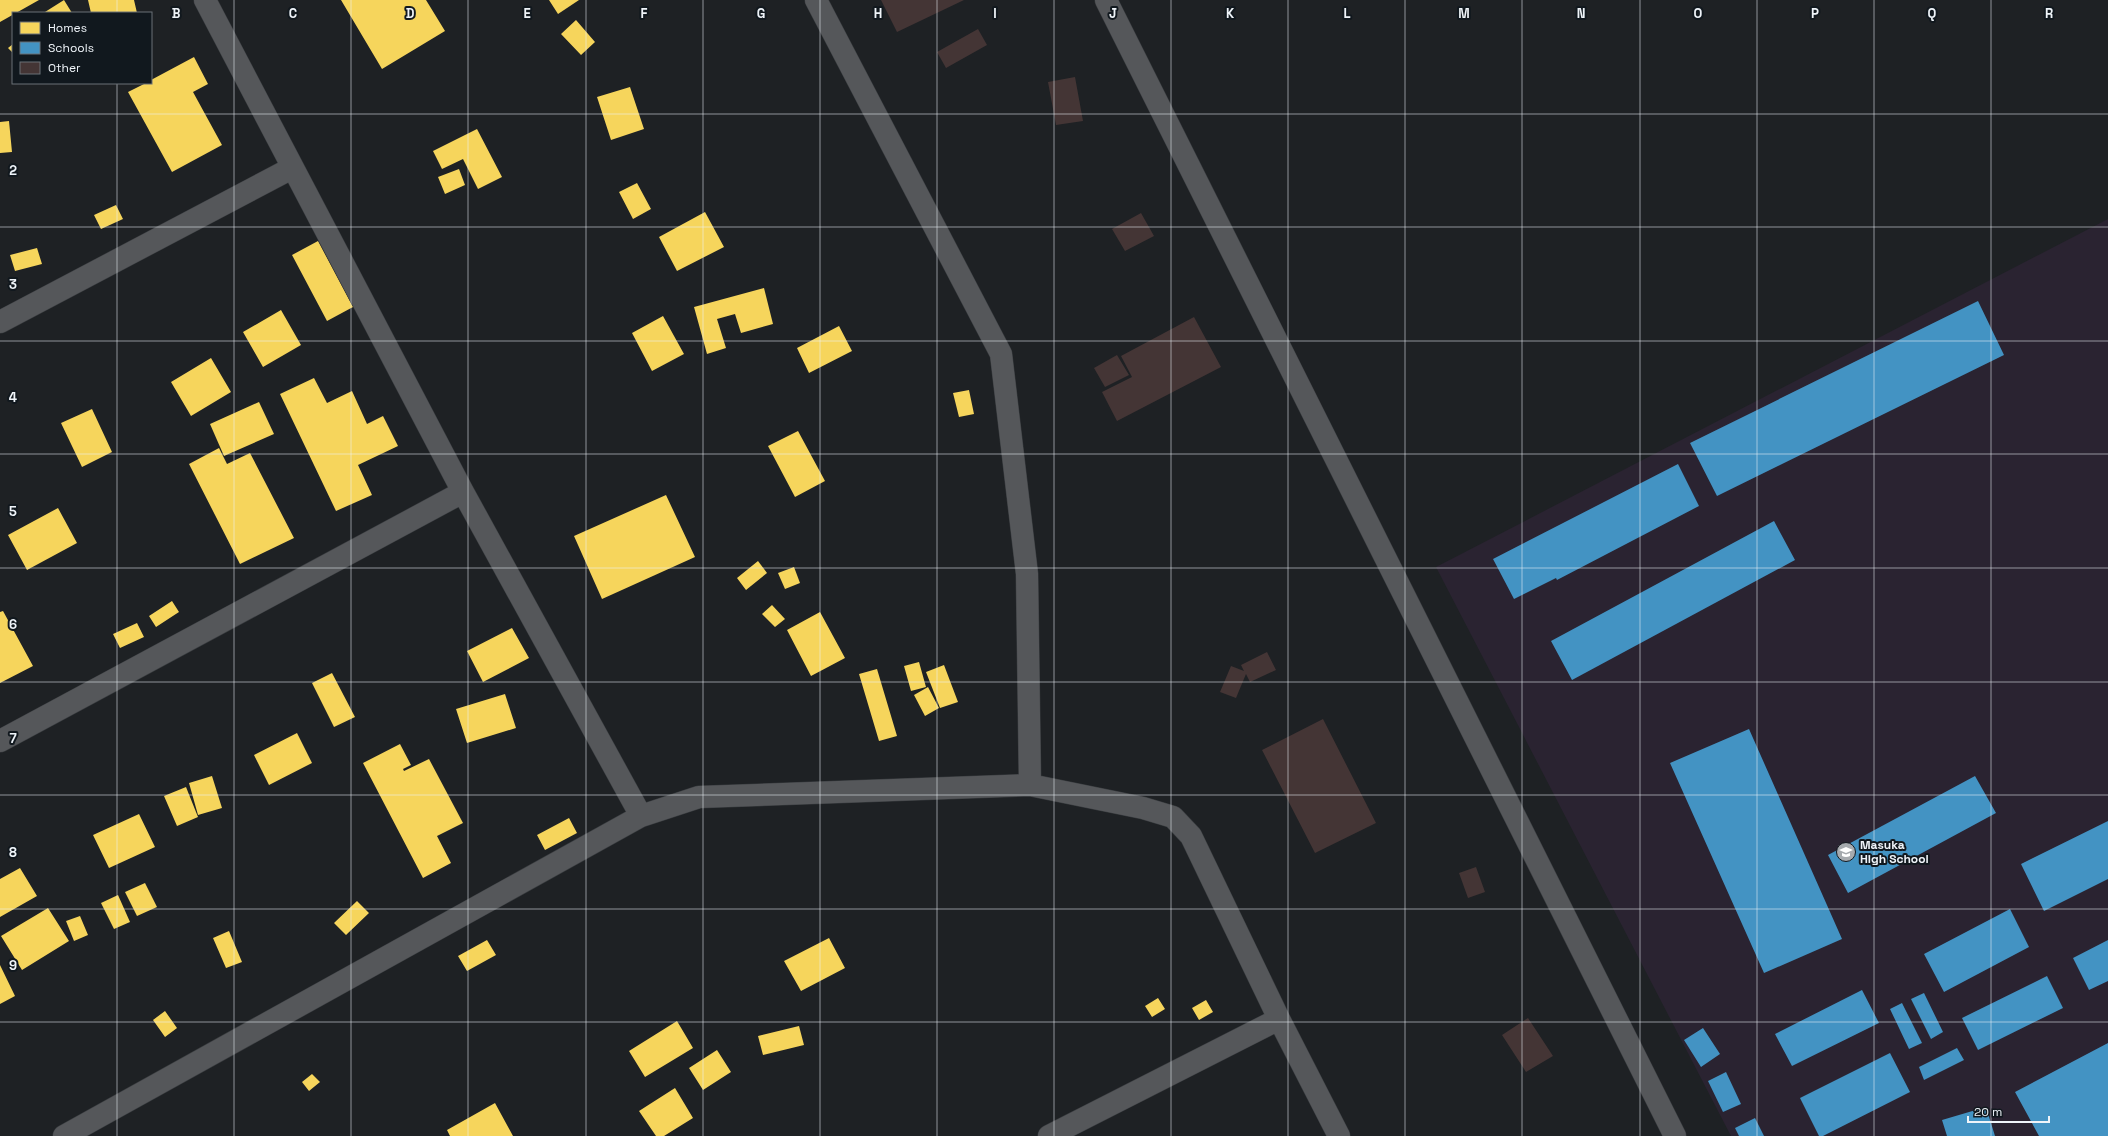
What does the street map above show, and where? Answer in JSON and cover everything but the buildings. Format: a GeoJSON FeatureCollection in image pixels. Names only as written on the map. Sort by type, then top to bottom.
{"type":"FeatureCollection","features":[{"type":"Feature","properties":{"kind":"street"},"geometry":{"type":"LineString","coordinates":[[205,0],[463,492],[641,816]]}},
{"type":"Feature","properties":{"kind":"street"},"geometry":{"type":"LineString","coordinates":[[816,0],[1001,354],[1027,574],[1030,784]]}},
{"type":"Feature","properties":{"kind":"street"},"geometry":{"type":"LineString","coordinates":[[1106,0],[1675,1136]]}},
{"type":"Feature","properties":{"kind":"street"},"geometry":{"type":"LineString","coordinates":[[0,322],[292,168]]}},
{"type":"Feature","properties":{"kind":"street"},"geometry":{"type":"LineString","coordinates":[[0,741],[463,492]]}},
{"type":"Feature","properties":{"kind":"street"},"geometry":{"type":"LineString","coordinates":[[64,1136],[641,816],[699,797],[1030,784],[1143,808],[1173,817],[1191,836],[1279,1019],[1339,1136]]}},
{"type":"Feature","properties":{"kind":"street"},"geometry":{"type":"LineString","coordinates":[[1049,1136],[1279,1019]]}},
{"type":"Feature","properties":{"kind":"shaded area","name":"Masuka High School"},"geometry":{"type":"Polygon","coordinates":[[[2108,219],[2108,1136],[1731,1136],[1436,567],[2108,219]]]}},
{"type":"Feature","properties":{"kind":"place","name":"Masuka High School"},"geometry":{"type":"Point","coordinates":[1846,852]}}]}
